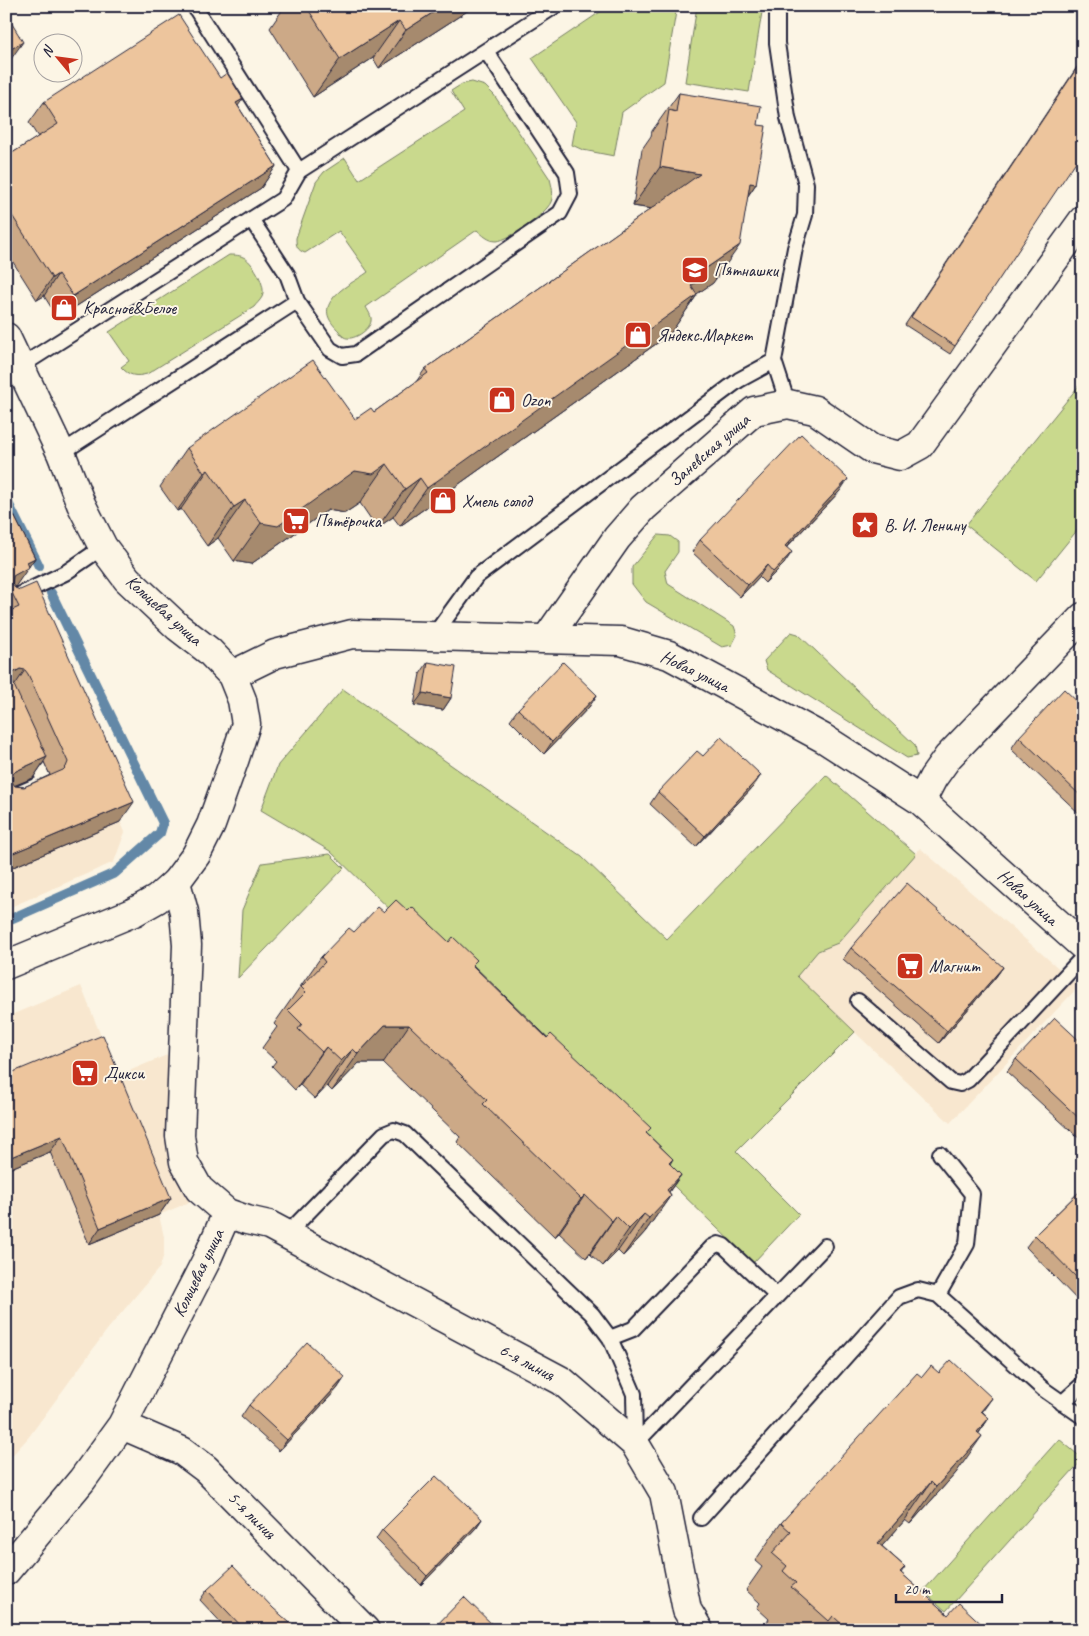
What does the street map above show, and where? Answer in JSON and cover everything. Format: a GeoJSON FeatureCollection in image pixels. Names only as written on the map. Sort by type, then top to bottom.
{"type":"FeatureCollection","features":[{"type":"Feature","properties":{"kind":"street","name":"Заневская улица"},"geometry":{"type":"LineString","coordinates":[[547,638],[617,538],[643,508],[754,411],[788,404],[815,410],[872,449],[900,456],[920,445],[1083,220]]}},
{"type":"Feature","properties":{"kind":"street","name":"Кольцевая улица"},"geometry":{"type":"LineString","coordinates":[[6,337],[61,453],[81,504],[103,548],[127,579],[178,627],[209,651],[232,675],[242,700],[246,724],[211,825],[196,855],[176,882],[156,900],[134,912],[6,965]]}},
{"type":"Feature","properties":{"kind":"street"},"geometry":{"type":"LineString","coordinates":[[921,801],[932,778],[948,757],[1083,617]]}},
{"type":"Feature","properties":{"kind":"street","name":"Новая улица"},"geometry":{"type":"LineString","coordinates":[[232,675],[275,654],[352,634],[621,641],[670,655],[823,738],[921,801],[1083,946]]}},
{"type":"Feature","properties":{"kind":"street","name":"Кольцевая улица"},"geometry":{"type":"LineString","coordinates":[[6,1571],[82,1480],[122,1424],[206,1261],[227,1213],[199,1189],[184,1162],[180,1136],[187,945],[184,912],[176,882]]}},
{"type":"Feature","properties":{"kind":"street","name":"6-я линия"},"geometry":{"type":"LineString","coordinates":[[227,1213],[269,1225],[287,1234],[562,1381],[635,1444],[664,1493],[687,1610],[699,1630]]}},
{"type":"Feature","properties":{"kind":"street","name":"5-я линия"},"geometry":{"type":"LineString","coordinates":[[122,1424],[182,1450],[206,1469],[365,1630]]}},
{"type":"Feature","properties":{"kind":"lane"},"geometry":{"type":"LineString","coordinates":[[194,6],[299,171]]}},
{"type":"Feature","properties":{"kind":"lane"},"geometry":{"type":"LineString","coordinates":[[21,366],[283,198],[299,171],[555,6]]}},
{"type":"Feature","properties":{"kind":"lane"},"geometry":{"type":"LineString","coordinates":[[777,6],[777,43],[788,118],[806,184],[805,215],[795,248],[774,361],[788,404]]}},
{"type":"Feature","properties":{"kind":"lane"},"geometry":{"type":"LineString","coordinates":[[251,219],[287,274],[297,301],[330,350],[342,356],[356,354],[560,213],[570,194],[567,173],[486,51]]}},
{"type":"Feature","properties":{"kind":"lane"},"geometry":{"type":"LineString","coordinates":[[61,453],[297,301]]}},
{"type":"Feature","properties":{"kind":"lane"},"geometry":{"type":"LineString","coordinates":[[434,635],[476,577],[739,380],[774,361]]}},
{"type":"Feature","properties":{"kind":"lane"},"geometry":{"type":"LineString","coordinates":[[6,601],[65,573],[103,548]]}},
{"type":"Feature","properties":{"kind":"lane"},"geometry":{"type":"LineString","coordinates":[[6,799],[45,782],[26,740]]}},
{"type":"Feature","properties":{"kind":"lane"},"geometry":{"type":"LineString","coordinates":[[858,1001],[951,1082],[960,1084],[968,1080],[1083,957]]}},
{"type":"Feature","properties":{"kind":"lane"},"geometry":{"type":"LineString","coordinates":[[287,1234],[384,1134],[394,1130],[406,1134],[592,1314],[610,1338],[634,1394],[635,1444]]}},
{"type":"Feature","properties":{"kind":"lane"},"geometry":{"type":"LineString","coordinates":[[938,1295],[967,1244],[972,1194],[940,1154]]}},
{"type":"Feature","properties":{"kind":"lane"},"geometry":{"type":"LineString","coordinates":[[610,1338],[632,1329],[712,1246],[718,1244],[724,1246],[777,1296]]}},
{"type":"Feature","properties":{"kind":"lane"},"geometry":{"type":"LineString","coordinates":[[635,1444],[825,1246]]}},
{"type":"Feature","properties":{"kind":"lane"},"geometry":{"type":"LineString","coordinates":[[701,1518],[899,1297],[918,1290],[938,1295],[1043,1389],[1083,1417]]}},
{"type":"Feature","properties":{"kind":"lane"},"geometry":{"type":"LineString","coordinates":[[1062,1403],[1083,1384]]}},
{"type":"Feature","properties":{"kind":"shaded area"},"geometry":{"type":"Polygon","coordinates":[[[6,548],[21,578],[29,617],[125,832],[114,862],[6,909],[6,548]]]}},
{"type":"Feature","properties":{"kind":"shaded area"},"geometry":{"type":"Polygon","coordinates":[[[920,848],[1079,986],[950,1123],[796,976],[818,951],[838,943],[920,848]]]}},
{"type":"Feature","properties":{"kind":"shaded area"},"geometry":{"type":"Polygon","coordinates":[[[81,986],[117,1076],[174,1052],[173,1163],[175,1175],[192,1201],[159,1215],[164,1237],[164,1254],[160,1267],[107,1330],[28,1438],[6,1462],[6,1017],[81,986]]]}},
{"type":"Feature","properties":{"kind":"green space"},"geometry":{"type":"Polygon","coordinates":[[[609,6],[677,6],[664,82],[622,112],[614,156],[583,150],[572,145],[576,122],[532,58],[609,6]]]}},
{"type":"Feature","properties":{"kind":"green space"},"geometry":{"type":"Polygon","coordinates":[[[697,6],[763,6],[749,92],[685,82],[697,6]]]}},
{"type":"Feature","properties":{"kind":"green space"},"geometry":{"type":"Polygon","coordinates":[[[472,82],[485,86],[494,95],[550,179],[553,193],[551,202],[535,219],[503,240],[491,240],[477,230],[366,307],[370,314],[370,324],[356,337],[344,337],[329,317],[329,305],[338,292],[368,272],[339,231],[305,253],[300,251],[296,238],[316,182],[324,172],[345,158],[359,180],[464,112],[451,91],[462,84],[472,82]]]}},
{"type":"Feature","properties":{"kind":"green space"},"geometry":{"type":"Polygon","coordinates":[[[229,255],[245,258],[259,276],[263,293],[254,307],[147,374],[133,375],[124,370],[121,367],[129,361],[109,332],[229,255]]]}},
{"type":"Feature","properties":{"kind":"green space"},"geometry":{"type":"Polygon","coordinates":[[[1081,383],[1083,384],[1083,523],[1036,581],[966,525],[1081,383]]]}},
{"type":"Feature","properties":{"kind":"green space"},"geometry":{"type":"Polygon","coordinates":[[[658,535],[670,536],[678,542],[678,552],[665,571],[668,584],[734,626],[737,635],[732,645],[722,647],[646,602],[632,584],[632,567],[658,535]]]}},
{"type":"Feature","properties":{"kind":"green space"},"geometry":{"type":"Polygon","coordinates":[[[791,632],[798,634],[915,745],[917,756],[907,758],[767,670],[764,661],[791,632]]]}},
{"type":"Feature","properties":{"kind":"green space"},"geometry":{"type":"Polygon","coordinates":[[[343,689],[582,857],[667,939],[826,775],[916,854],[838,943],[818,951],[797,976],[855,1032],[736,1151],[799,1214],[753,1263],[330,851],[261,810],[278,765],[343,689]]]}},
{"type":"Feature","properties":{"kind":"green space"},"geometry":{"type":"Polygon","coordinates":[[[330,854],[344,868],[238,978],[242,910],[262,863],[330,854]]]}},
{"type":"Feature","properties":{"kind":"green space"},"geometry":{"type":"Polygon","coordinates":[[[1059,1439],[1083,1459],[946,1611],[923,1591],[1059,1439]]]}},
{"type":"Feature","properties":{"kind":"building"},"geometry":{"type":"Polygon","coordinates":[[[306,6],[443,6],[406,30],[399,21],[340,59],[306,6]]]}},
{"type":"Feature","properties":{"kind":"building"},"geometry":{"type":"Polygon","coordinates":[[[6,14],[23,42],[6,52],[6,14]]]}},
{"type":"Feature","properties":{"kind":"building"},"geometry":{"type":"Polygon","coordinates":[[[179,15],[220,78],[227,73],[243,99],[236,103],[276,166],[73,296],[58,274],[52,278],[6,206],[6,202],[11,199],[6,192],[6,157],[58,124],[44,102],[75,82],[82,82],[82,78],[179,15]]]}},
{"type":"Feature","properties":{"kind":"building"},"geometry":{"type":"Polygon","coordinates":[[[1083,59],[1083,151],[955,346],[911,317],[1083,59]]]}},
{"type":"Feature","properties":{"kind":"building"},"geometry":{"type":"Polygon","coordinates":[[[679,93],[761,106],[758,125],[766,126],[756,184],[750,183],[740,245],[702,271],[705,275],[691,286],[697,295],[427,488],[420,478],[405,489],[387,464],[373,474],[355,471],[278,526],[261,523],[245,500],[234,507],[208,470],[204,473],[187,448],[313,360],[355,419],[371,408],[374,412],[428,373],[425,369],[700,174],[660,167],[669,110],[676,112],[679,93]]]}},
{"type":"Feature","properties":{"kind":"building"},"geometry":{"type":"Polygon","coordinates":[[[801,434],[848,479],[785,546],[792,552],[773,572],[767,565],[748,585],[700,540],[801,434]]]}},
{"type":"Feature","properties":{"kind":"building"},"geometry":{"type":"Polygon","coordinates":[[[6,499],[35,558],[27,562],[29,567],[13,576],[12,584],[20,590],[36,583],[134,802],[6,856],[6,615],[9,614],[8,612],[19,607],[6,581],[6,499]],[[20,669],[13,673],[12,681],[47,757],[13,774],[12,782],[15,786],[24,787],[63,770],[68,762],[25,670],[20,669]]]}},
{"type":"Feature","properties":{"kind":"building"},"geometry":{"type":"Polygon","coordinates":[[[428,662],[456,667],[451,698],[423,693],[428,662]]]}},
{"type":"Feature","properties":{"kind":"building"},"geometry":{"type":"Polygon","coordinates":[[[563,662],[597,695],[552,742],[518,709],[563,662]]]}},
{"type":"Feature","properties":{"kind":"building"},"geometry":{"type":"Polygon","coordinates":[[[1064,689],[1083,707],[1083,798],[1019,737],[1064,689]]]}},
{"type":"Feature","properties":{"kind":"building"},"geometry":{"type":"Polygon","coordinates":[[[721,737],[761,775],[705,836],[658,792],[697,751],[703,756],[721,737]]]}},
{"type":"Feature","properties":{"kind":"building"},"geometry":{"type":"Polygon","coordinates":[[[907,883],[1003,967],[947,1031],[851,948],[907,883]]]}},
{"type":"Feature","properties":{"kind":"building"},"geometry":{"type":"Polygon","coordinates":[[[396,900],[408,911],[412,907],[449,942],[453,937],[477,960],[472,965],[547,1038],[551,1034],[651,1128],[646,1133],[673,1159],[669,1163],[681,1175],[667,1190],[671,1195],[649,1218],[644,1214],[629,1229],[616,1216],[612,1221],[585,1195],[581,1199],[483,1104],[487,1100],[409,1025],[385,1025],[358,1054],[353,1049],[341,1061],[326,1047],[322,1052],[298,1029],[302,1024],[288,1010],[306,992],[301,987],[325,962],[321,957],[349,928],[354,932],[378,907],[384,912],[396,900]]]}},
{"type":"Feature","properties":{"kind":"building"},"geometry":{"type":"Polygon","coordinates":[[[1055,1018],[1083,1044],[1083,1122],[1016,1059],[1055,1018]]]}},
{"type":"Feature","properties":{"kind":"building"},"geometry":{"type":"Polygon","coordinates":[[[103,1035],[171,1198],[100,1228],[62,1136],[6,1159],[6,1075],[103,1035]]]}},
{"type":"Feature","properties":{"kind":"building"},"geometry":{"type":"Polygon","coordinates":[[[1083,1188],[1083,1284],[1035,1235],[1083,1188]]]}},
{"type":"Feature","properties":{"kind":"building"},"geometry":{"type":"Polygon","coordinates":[[[307,1342],[345,1377],[287,1440],[249,1405],[307,1342]]]}},
{"type":"Feature","properties":{"kind":"building"},"geometry":{"type":"Polygon","coordinates":[[[951,1360],[992,1398],[981,1411],[989,1418],[977,1432],[982,1436],[936,1487],[931,1482],[878,1543],[905,1567],[900,1572],[948,1615],[959,1603],[988,1630],[848,1630],[833,1616],[829,1621],[791,1587],[796,1583],[783,1571],[787,1566],[772,1553],[791,1532],[781,1523],[917,1373],[922,1377],[931,1366],[939,1373],[951,1360]]]}},
{"type":"Feature","properties":{"kind":"building"},"geometry":{"type":"Polygon","coordinates":[[[436,1476],[482,1519],[427,1576],[382,1530],[436,1476]]]}},
{"type":"Feature","properties":{"kind":"building"},"geometry":{"type":"Polygon","coordinates":[[[233,1566],[273,1608],[298,1630],[245,1630],[207,1590],[233,1566]]]}},
{"type":"Feature","properties":{"kind":"building"},"geometry":{"type":"Polygon","coordinates":[[[464,1597],[498,1630],[432,1630],[464,1597]]]}},
{"type":"Feature","properties":{"kind":"waterway"},"geometry":{"type":"LineString","coordinates":[[6,499],[39,566]]}},
{"type":"Feature","properties":{"kind":"waterway"},"geometry":{"type":"LineString","coordinates":[[6,921],[115,873],[160,833],[163,823],[51,593]]}},
{"type":"Feature","properties":{"kind":"place","name":"Пятнашки"},"geometry":{"type":"Point","coordinates":[695,270]}},
{"type":"Feature","properties":{"kind":"place","name":"Красное&Белое"},"geometry":{"type":"Point","coordinates":[64,308]}},
{"type":"Feature","properties":{"kind":"place","name":"Яндекс.Маркет"},"geometry":{"type":"Point","coordinates":[638,335]}},
{"type":"Feature","properties":{"kind":"place","name":"Ozon"},"geometry":{"type":"Point","coordinates":[502,400]}},
{"type":"Feature","properties":{"kind":"place","name":"Хмель солод"},"geometry":{"type":"Point","coordinates":[443,501]}},
{"type":"Feature","properties":{"kind":"place","name":"Пятёрочка"},"geometry":{"type":"Point","coordinates":[296,521]}},
{"type":"Feature","properties":{"kind":"place","name":"В. И. Ленину"},"geometry":{"type":"Point","coordinates":[865,525]}},
{"type":"Feature","properties":{"kind":"place","name":"Магнит"},"geometry":{"type":"Point","coordinates":[910,966]}},
{"type":"Feature","properties":{"kind":"place","name":"Дикси"},"geometry":{"type":"Point","coordinates":[85,1073]}}]}
